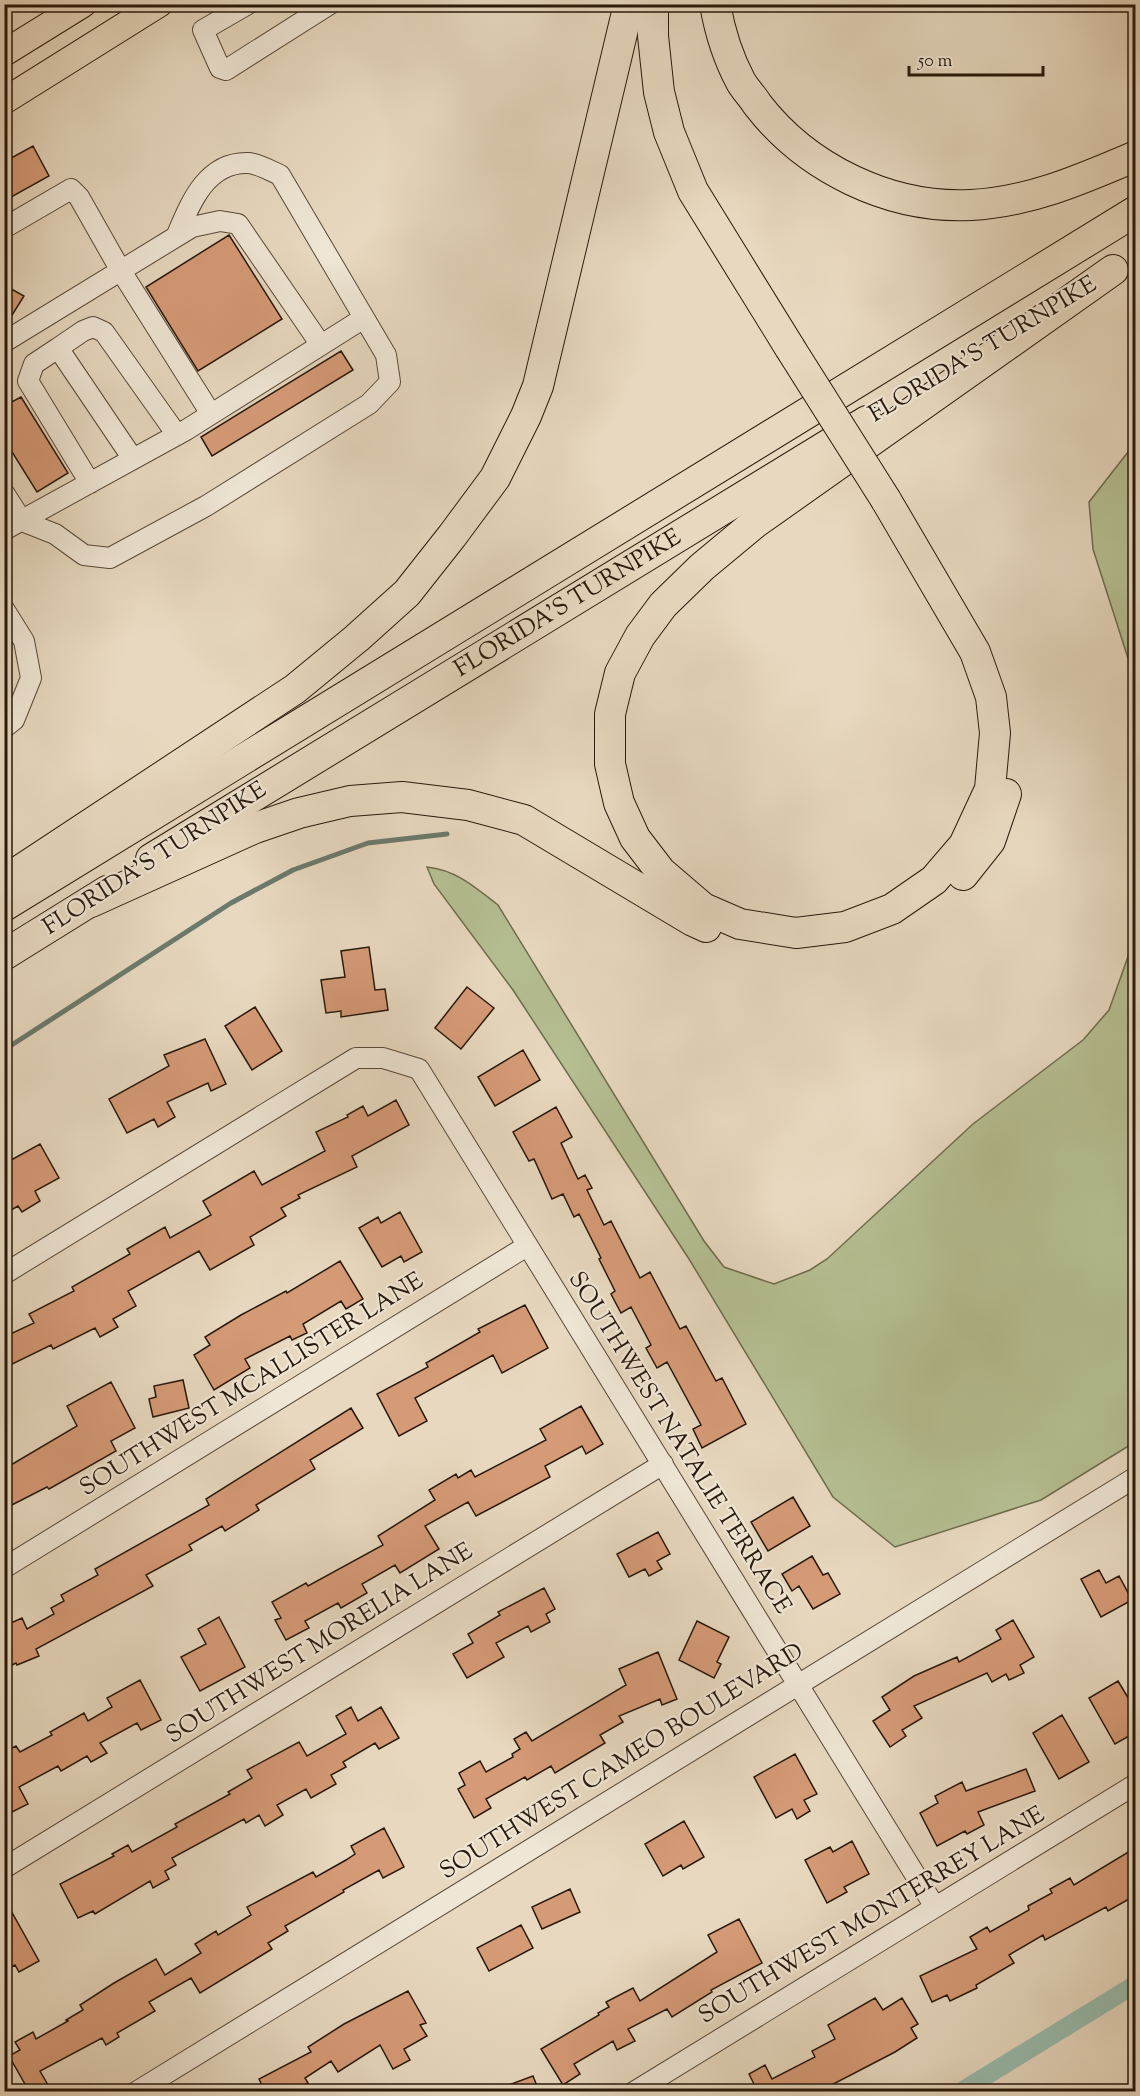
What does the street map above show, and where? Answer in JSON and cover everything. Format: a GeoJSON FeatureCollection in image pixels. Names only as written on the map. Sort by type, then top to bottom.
{"type":"FeatureCollection","features":[{"type":"Feature","properties":{"kind":"highway"},"geometry":{"type":"LineString","coordinates":[[4,881],[296,689],[407,593],[495,478],[526,416],[538,386],[629,4]]}},
{"type":"Feature","properties":{"kind":"highway"},"geometry":{"type":"LineString","coordinates":[[92,902],[255,828],[299,813],[351,801],[402,797],[468,805],[524,820],[693,921],[746,944],[793,952],[849,946],[902,928],[950,892],[990,841],[1011,779],[1015,728],[1007,681],[991,641],[798,343],[693,191],[669,132],[659,92],[653,36],[653,4]]}},
{"type":"Feature","properties":{"kind":"highway"},"geometry":{"type":"LineString","coordinates":[[672,4],[672,33],[678,90],[687,126],[706,177],[798,343]]}},
{"type":"Feature","properties":{"kind":"highway"},"geometry":{"type":"LineString","coordinates":[[715,4],[721,39],[742,84],[770,121],[812,157],[835,173],[877,190],[920,203],[970,205],[1024,197],[1070,184],[1136,156]]}},
{"type":"Feature","properties":{"kind":"highway","name":"FLORIDA'S TURNPIKE"},"geometry":{"type":"LineString","coordinates":[[4,906],[1136,211]]}},
{"type":"Feature","properties":{"kind":"highway"},"geometry":{"type":"LineString","coordinates":[[894,494],[975,652],[991,697],[995,734],[990,789],[964,845],[934,880],[892,909],[845,927],[796,933],[740,924],[704,908],[661,872],[635,838],[619,803],[610,764],[610,714],[620,673],[640,636],[663,605],[702,567],[755,523],[1124,263]]}},
{"type":"Feature","properties":{"kind":"highway","name":"FLORIDA'S TURNPIKE"},"geometry":{"type":"LineString","coordinates":[[4,955],[92,902],[164,850],[1124,263]]}},
{"type":"Feature","properties":{"kind":"main road"},"geometry":{"type":"LineString","coordinates":[[4,53],[83,4]]}},
{"type":"Feature","properties":{"kind":"main road"},"geometry":{"type":"LineString","coordinates":[[4,101],[159,4]]}},
{"type":"Feature","properties":{"kind":"street"},"geometry":{"type":"LineString","coordinates":[[248,4],[203,30],[220,68],[226,70],[330,4]]}},
{"type":"Feature","properties":{"kind":"street"},"geometry":{"type":"LineString","coordinates":[[4,493],[22,520],[56,534],[84,555],[110,558],[206,506],[369,404],[390,382],[386,355],[280,175],[252,163],[235,164],[213,174],[193,196],[176,237]]}},
{"type":"Feature","properties":{"kind":"street"},"geometry":{"type":"LineString","coordinates":[[4,228],[70,189],[79,196],[121,271],[211,414]]}},
{"type":"Feature","properties":{"kind":"street"},"geometry":{"type":"LineString","coordinates":[[4,342],[192,227],[220,221],[238,224],[321,345]]}},
{"type":"Feature","properties":{"kind":"street"},"geometry":{"type":"LineString","coordinates":[[4,530],[177,435],[364,318]]}},
{"type":"Feature","properties":{"kind":"street"},"geometry":{"type":"LineString","coordinates":[[90,483],[28,381],[34,364],[83,331],[93,327],[100,328],[104,332],[177,435]]}},
{"type":"Feature","properties":{"kind":"street"},"geometry":{"type":"LineString","coordinates":[[58,348],[133,459]]}},
{"type":"Feature","properties":{"kind":"street"},"geometry":{"type":"LineString","coordinates":[[4,609],[24,641],[31,678],[14,720],[4,728]]}},
{"type":"Feature","properties":{"kind":"street","name":"SOUTHWEST NATALIE TERRACE"},"geometry":{"type":"LineString","coordinates":[[4,1274],[356,1058],[383,1058],[419,1069],[935,1907]]}},
{"type":"Feature","properties":{"kind":"street","name":"SOUTHWEST MCALLISTER LANE"},"geometry":{"type":"LineString","coordinates":[[4,1568],[526,1246]]}},
{"type":"Feature","properties":{"kind":"street","name":"SOUTHWEST MORELIA LANE"},"geometry":{"type":"LineString","coordinates":[[4,1868],[663,1464]]}},
{"type":"Feature","properties":{"kind":"street","name":"SOUTHWEST CAMEO BOULEVARD"},"geometry":{"type":"LineString","coordinates":[[136,2091],[1136,1477]]}},
{"type":"Feature","properties":{"kind":"street","name":"SOUTHWEST MONTERREY LANE"},"geometry":{"type":"LineString","coordinates":[[634,2091],[1136,1784]]}},
{"type":"Feature","properties":{"kind":"green space"},"geometry":{"type":"Polygon","coordinates":[[[1135,443],[1135,680],[1093,549],[1089,502],[1135,443]]]}},
{"type":"Feature","properties":{"kind":"green space"},"geometry":{"type":"Polygon","coordinates":[[[427,867],[456,876],[498,905],[704,1241],[724,1267],[774,1284],[810,1270],[827,1259],[973,1124],[1083,1040],[1109,1010],[1135,937],[1135,1442],[1041,1500],[895,1547],[833,1497],[689,1259],[513,990],[434,884],[427,867]]]}},
{"type":"Feature","properties":{"kind":"building"},"geometry":{"type":"Polygon","coordinates":[[[33,146],[49,176],[4,201],[4,162],[33,146]]]}},
{"type":"Feature","properties":{"kind":"building"},"geometry":{"type":"Polygon","coordinates":[[[229,235],[282,319],[198,371],[146,287],[229,235]]]}},
{"type":"Feature","properties":{"kind":"building"},"geometry":{"type":"Polygon","coordinates":[[[4,285],[24,296],[4,328],[4,285]]]}},
{"type":"Feature","properties":{"kind":"building"},"geometry":{"type":"Polygon","coordinates":[[[341,351],[353,370],[212,456],[201,437],[341,351]]]}},
{"type":"Feature","properties":{"kind":"building"},"geometry":{"type":"Polygon","coordinates":[[[21,397],[68,473],[37,492],[4,439],[4,406],[21,397]]]}},
{"type":"Feature","properties":{"kind":"building"},"geometry":{"type":"Polygon","coordinates":[[[369,947],[375,990],[385,989],[388,1010],[341,1017],[341,1011],[326,1013],[321,980],[345,977],[341,951],[369,947]]]}},
{"type":"Feature","properties":{"kind":"building"},"geometry":{"type":"Polygon","coordinates":[[[467,987],[494,1008],[461,1049],[435,1028],[467,987]]]}},
{"type":"Feature","properties":{"kind":"building"},"geometry":{"type":"Polygon","coordinates":[[[255,1007],[282,1051],[252,1070],[225,1026],[255,1007]]]}},
{"type":"Feature","properties":{"kind":"building"},"geometry":{"type":"Polygon","coordinates":[[[205,1039],[226,1084],[211,1091],[208,1083],[167,1102],[175,1117],[158,1127],[154,1119],[127,1133],[109,1099],[169,1066],[164,1055],[205,1039]]]}},
{"type":"Feature","properties":{"kind":"building"},"geometry":{"type":"Polygon","coordinates":[[[523,1050],[540,1080],[495,1106],[478,1077],[523,1050]]]}},
{"type":"Feature","properties":{"kind":"building"},"geometry":{"type":"Polygon","coordinates":[[[396,1100],[409,1125],[352,1156],[357,1167],[298,1195],[300,1198],[281,1208],[286,1216],[250,1237],[254,1245],[210,1270],[199,1251],[128,1291],[136,1306],[113,1319],[118,1327],[100,1337],[95,1328],[53,1349],[51,1345],[4,1368],[4,1337],[34,1323],[29,1314],[74,1291],[72,1287],[130,1254],[127,1249],[165,1227],[170,1238],[211,1215],[203,1201],[254,1171],[262,1185],[325,1151],[316,1132],[348,1117],[347,1115],[363,1106],[368,1116],[396,1100]]]}},
{"type":"Feature","properties":{"kind":"building"},"geometry":{"type":"Polygon","coordinates":[[[556,1107],[572,1137],[561,1143],[578,1179],[585,1175],[592,1188],[587,1190],[604,1225],[611,1221],[640,1278],[650,1272],[680,1329],[686,1326],[716,1381],[722,1378],[746,1424],[702,1448],[693,1429],[701,1425],[667,1362],[657,1368],[646,1348],[651,1345],[631,1307],[621,1313],[611,1294],[615,1291],[599,1259],[601,1258],[579,1214],[574,1217],[563,1194],[552,1199],[534,1159],[529,1161],[513,1132],[556,1107]]]}},
{"type":"Feature","properties":{"kind":"building"},"geometry":{"type":"Polygon","coordinates":[[[40,1144],[59,1178],[35,1191],[40,1201],[22,1212],[18,1206],[4,1214],[4,1164],[40,1144]]]}},
{"type":"Feature","properties":{"kind":"building"},"geometry":{"type":"Polygon","coordinates":[[[400,1212],[422,1252],[404,1262],[401,1256],[382,1267],[359,1228],[378,1217],[381,1223],[400,1212]]]}},
{"type":"Feature","properties":{"kind":"building"},"geometry":{"type":"Polygon","coordinates":[[[340,1261],[363,1299],[346,1309],[341,1301],[303,1324],[307,1333],[292,1340],[290,1336],[245,1359],[250,1368],[214,1390],[194,1355],[210,1345],[205,1337],[241,1315],[286,1291],[287,1293],[340,1261]]]}},
{"type":"Feature","properties":{"kind":"building"},"geometry":{"type":"Polygon","coordinates":[[[525,1305],[548,1348],[502,1373],[493,1355],[415,1398],[427,1421],[399,1436],[377,1394],[428,1367],[426,1363],[480,1332],[478,1329],[525,1305]]]}},
{"type":"Feature","properties":{"kind":"building"},"geometry":{"type":"Polygon","coordinates":[[[183,1380],[189,1408],[153,1417],[149,1399],[156,1397],[154,1386],[183,1380]]]}},
{"type":"Feature","properties":{"kind":"building"},"geometry":{"type":"Polygon","coordinates":[[[111,1382],[135,1428],[111,1441],[116,1451],[49,1489],[47,1487],[4,1509],[4,1469],[77,1426],[67,1406],[111,1382]]]}},
{"type":"Feature","properties":{"kind":"building"},"geometry":{"type":"Polygon","coordinates":[[[581,1406],[603,1444],[586,1454],[582,1446],[545,1466],[550,1477],[476,1516],[468,1502],[425,1526],[439,1549],[400,1573],[395,1565],[362,1584],[367,1593],[341,1608],[338,1603],[305,1621],[309,1628],[286,1640],[275,1620],[281,1618],[272,1602],[306,1583],[308,1586],[383,1545],[378,1536],[435,1500],[429,1490],[456,1474],[458,1478],[471,1470],[475,1477],[546,1440],[540,1429],[581,1406]]]}},
{"type":"Feature","properties":{"kind":"building"},"geometry":{"type":"Polygon","coordinates":[[[351,1408],[363,1428],[310,1460],[315,1469],[256,1505],[259,1510],[225,1531],[222,1526],[189,1545],[192,1550],[146,1575],[153,1586],[36,1649],[39,1656],[4,1669],[4,1626],[22,1618],[27,1629],[54,1614],[51,1608],[64,1601],[61,1595],[98,1575],[95,1569],[209,1505],[206,1499],[351,1408]]]}},
{"type":"Feature","properties":{"kind":"building"},"geometry":{"type":"Polygon","coordinates":[[[793,1497],[810,1526],[768,1551],[751,1522],[793,1497]]]}},
{"type":"Feature","properties":{"kind":"building"},"geometry":{"type":"Polygon","coordinates":[[[658,1532],[670,1554],[657,1561],[662,1569],[649,1576],[645,1569],[629,1577],[617,1554],[658,1532]]]}},
{"type":"Feature","properties":{"kind":"building"},"geometry":{"type":"Polygon","coordinates":[[[812,1556],[823,1575],[828,1573],[840,1594],[813,1609],[799,1586],[792,1591],[782,1574],[812,1556]]]}},
{"type":"Feature","properties":{"kind":"building"},"geometry":{"type":"Polygon","coordinates":[[[1099,1570],[1106,1583],[1119,1576],[1132,1600],[1101,1617],[1081,1579],[1099,1570]]]}},
{"type":"Feature","properties":{"kind":"building"},"geometry":{"type":"Polygon","coordinates":[[[544,1588],[555,1609],[546,1614],[550,1622],[531,1632],[528,1626],[496,1643],[504,1657],[467,1678],[453,1654],[473,1643],[468,1634],[500,1615],[498,1612],[544,1588]]]}},
{"type":"Feature","properties":{"kind":"building"},"geometry":{"type":"Polygon","coordinates":[[[219,1617],[245,1667],[200,1691],[181,1657],[206,1644],[198,1629],[219,1617]]]}},
{"type":"Feature","properties":{"kind":"building"},"geometry":{"type":"Polygon","coordinates":[[[1013,1620],[1034,1657],[1020,1665],[1024,1673],[1009,1680],[1006,1674],[992,1682],[987,1673],[914,1706],[922,1718],[902,1730],[906,1736],[890,1747],[873,1721],[890,1710],[882,1697],[914,1676],[957,1657],[959,1662],[1001,1639],[996,1630],[1013,1620]]]}},
{"type":"Feature","properties":{"kind":"building"},"geometry":{"type":"Polygon","coordinates":[[[697,1621],[729,1637],[717,1662],[721,1664],[714,1678],[679,1660],[697,1621]]]}},
{"type":"Feature","properties":{"kind":"building"},"geometry":{"type":"Polygon","coordinates":[[[658,1652],[677,1699],[662,1705],[660,1699],[619,1716],[623,1722],[600,1735],[605,1743],[555,1773],[551,1766],[527,1780],[525,1777],[486,1799],[491,1808],[474,1818],[458,1789],[465,1785],[459,1773],[480,1761],[486,1772],[513,1757],[512,1754],[520,1749],[514,1739],[526,1732],[532,1741],[626,1685],[619,1669],[658,1652]]]}},
{"type":"Feature","properties":{"kind":"building"},"geometry":{"type":"Polygon","coordinates":[[[140,1680],[161,1720],[141,1730],[137,1723],[100,1743],[107,1753],[91,1762],[87,1756],[61,1771],[58,1766],[19,1787],[28,1804],[4,1816],[4,1752],[16,1746],[20,1752],[52,1735],[50,1732],[84,1713],[88,1721],[112,1707],[107,1698],[140,1680]]]}},
{"type":"Feature","properties":{"kind":"building"},"geometry":{"type":"Polygon","coordinates":[[[1118,1681],[1136,1711],[1136,1732],[1115,1744],[1089,1698],[1118,1681]]]}},
{"type":"Feature","properties":{"kind":"building"},"geometry":{"type":"Polygon","coordinates":[[[351,1707],[358,1721],[381,1707],[399,1738],[379,1749],[375,1743],[343,1762],[346,1767],[331,1775],[336,1784],[311,1798],[306,1789],[277,1805],[283,1815],[265,1826],[259,1815],[246,1823],[244,1819],[172,1858],[176,1865],[165,1871],[169,1879],[153,1888],[150,1881],[95,1914],[93,1911],[78,1918],[60,1884],[114,1856],[112,1854],[128,1845],[132,1852],[177,1827],[175,1824],[230,1794],[228,1792],[252,1778],[247,1770],[299,1742],[307,1756],[346,1734],[336,1716],[351,1707]]]}},
{"type":"Feature","properties":{"kind":"building"},"geometry":{"type":"Polygon","coordinates":[[[1062,1715],[1089,1762],[1059,1779],[1033,1733],[1062,1715]]]}},
{"type":"Feature","properties":{"kind":"building"},"geometry":{"type":"Polygon","coordinates":[[[795,1754],[817,1794],[804,1800],[810,1811],[797,1819],[792,1809],[776,1818],[754,1777],[795,1754]]]}},
{"type":"Feature","properties":{"kind":"building"},"geometry":{"type":"Polygon","coordinates":[[[1026,1769],[1035,1791],[978,1812],[984,1825],[967,1834],[965,1831],[937,1846],[920,1813],[938,1803],[935,1796],[962,1782],[966,1791],[1026,1769]]]}},
{"type":"Feature","properties":{"kind":"building"},"geometry":{"type":"Polygon","coordinates":[[[684,1821],[704,1857],[683,1869],[681,1865],[663,1876],[645,1844],[684,1821]]]}},
{"type":"Feature","properties":{"kind":"building"},"geometry":{"type":"Polygon","coordinates":[[[384,1828],[404,1867],[383,1878],[379,1870],[343,1890],[344,1892],[285,1926],[288,1931],[268,1943],[272,1949],[200,1993],[191,1978],[149,2002],[155,2011],[117,2033],[119,2037],[106,2045],[102,2038],[40,2071],[48,2085],[37,2091],[29,2091],[9,2056],[20,2050],[15,2042],[33,2032],[36,2039],[68,2021],[66,2020],[83,2010],[80,2005],[156,1959],[165,1975],[201,1953],[195,1944],[216,1931],[218,1935],[251,1915],[247,1907],[313,1872],[316,1877],[346,1860],[355,1854],[351,1846],[384,1828]]]}},
{"type":"Feature","properties":{"kind":"building"},"geometry":{"type":"Polygon","coordinates":[[[852,1841],[869,1874],[844,1887],[847,1892],[827,1903],[805,1860],[830,1847],[833,1852],[852,1841]]]}},
{"type":"Feature","properties":{"kind":"building"},"geometry":{"type":"Polygon","coordinates":[[[1130,1851],[1136,1860],[1136,1895],[1108,1911],[1106,1907],[1045,1940],[1043,1935],[1009,1955],[1014,1963],[976,1985],[977,1988],[950,2001],[947,1995],[932,2002],[920,1976],[977,1949],[970,1937],[987,1927],[990,1932],[1029,1910],[1028,1906],[1052,1893],[1050,1889],[1070,1878],[1074,1885],[1130,1851]]]}},
{"type":"Feature","properties":{"kind":"building"},"geometry":{"type":"Polygon","coordinates":[[[570,1889],[580,1912],[542,1929],[532,1907],[570,1889]]]}},
{"type":"Feature","properties":{"kind":"building"},"geometry":{"type":"Polygon","coordinates":[[[4,1898],[39,1961],[19,1972],[15,1965],[4,1971],[4,1898]]]}},
{"type":"Feature","properties":{"kind":"building"},"geometry":{"type":"Polygon","coordinates":[[[739,1919],[762,1963],[711,1990],[712,1992],[672,2017],[667,2009],[628,2029],[635,2041],[617,2050],[613,2041],[574,2064],[580,2074],[563,2085],[541,2049],[599,2015],[598,2013],[609,2007],[606,2002],[633,1988],[640,2001],[717,1952],[708,1935],[739,1919]]]}},
{"type":"Feature","properties":{"kind":"building"},"geometry":{"type":"Polygon","coordinates":[[[521,1925],[533,1948],[489,1971],[477,1948],[521,1925]]]}},
{"type":"Feature","properties":{"kind":"building"},"geometry":{"type":"Polygon","coordinates":[[[408,1991],[426,2023],[420,2025],[427,2036],[404,2049],[410,2060],[393,2069],[380,2045],[338,2072],[331,2061],[305,2078],[308,2083],[292,2091],[265,2091],[259,2079],[311,2052],[308,2047],[344,2024],[408,1991]]]}},
{"type":"Feature","properties":{"kind":"building"},"geometry":{"type":"Polygon","coordinates":[[[875,1998],[883,2010],[902,1998],[918,2024],[911,2028],[917,2038],[820,2091],[749,2091],[756,2088],[749,2074],[765,2065],[772,2079],[815,2057],[812,2051],[835,2039],[828,2025],[875,1998]]]}},
{"type":"Feature","properties":{"kind":"building"},"geometry":{"type":"Polygon","coordinates":[[[533,2076],[539,2091],[495,2091],[495,2090],[533,2076]]]}},
{"type":"Feature","properties":{"kind":"waterway"},"geometry":{"type":"LineString","coordinates":[[4,1050],[231,903],[293,870],[368,843],[447,834]]}},
{"type":"Feature","properties":{"kind":"waterway"},"geometry":{"type":"LineString","coordinates":[[960,2092],[1136,1984]]}}]}
